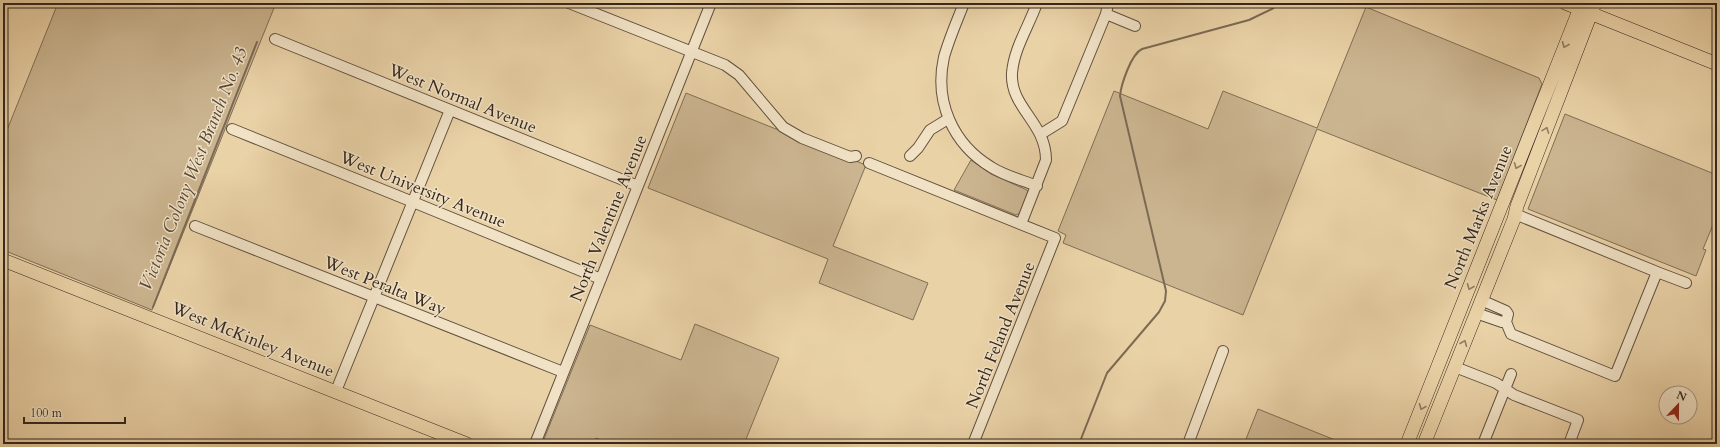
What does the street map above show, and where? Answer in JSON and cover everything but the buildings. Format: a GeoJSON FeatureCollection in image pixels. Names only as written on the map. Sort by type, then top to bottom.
{"type":"FeatureCollection","features":[{"type":"Feature","properties":{"kind":"main road"},"geometry":{"type":"LineString","coordinates":[[1565,3],[1587,7],[1717,64]]}},
{"type":"Feature","properties":{"kind":"main road","name":"North Marks Avenue"},"geometry":{"type":"LineString","coordinates":[[1424,444],[1515,214],[1587,7]]}},
{"type":"Feature","properties":{"kind":"main road","name":"North Marks Avenue"},"geometry":{"type":"LineString","coordinates":[[1407,444],[1587,7]]}},
{"type":"Feature","properties":{"kind":"main road","name":"West McKinley Avenue"},"geometry":{"type":"LineString","coordinates":[[3,260],[467,444]]}},
{"type":"Feature","properties":{"kind":"main road"},"geometry":{"type":"LineString","coordinates":[[1429,388],[1444,394]]}},
{"type":"Feature","properties":{"kind":"street"},"geometry":{"type":"LineString","coordinates":[[569,3],[725,65],[739,75],[783,128],[802,138],[850,157],[856,156]]}},
{"type":"Feature","properties":{"kind":"street","name":"North Valentine Avenue"},"geometry":{"type":"LineString","coordinates":[[535,444],[711,3]]}},
{"type":"Feature","properties":{"kind":"street"},"geometry":{"type":"LineString","coordinates":[[964,3],[948,46],[942,69],[941,92],[948,119],[961,141],[984,162],[993,168],[1037,186]]}},
{"type":"Feature","properties":{"kind":"street"},"geometry":{"type":"LineString","coordinates":[[869,163],[1021,224],[1046,160],[1046,149],[1041,134],[1017,97],[1012,80],[1016,55],[1037,3]]}},
{"type":"Feature","properties":{"kind":"street"},"geometry":{"type":"LineString","coordinates":[[1041,134],[1062,121],[1106,14],[1108,3]]}},
{"type":"Feature","properties":{"kind":"street"},"geometry":{"type":"LineString","coordinates":[[1106,14],[1135,26]]}},
{"type":"Feature","properties":{"kind":"street","name":"West Normal Avenue"},"geometry":{"type":"LineString","coordinates":[[275,39],[638,186]]}},
{"type":"Feature","properties":{"kind":"street"},"geometry":{"type":"LineString","coordinates":[[336,392],[450,110]]}},
{"type":"Feature","properties":{"kind":"street"},"geometry":{"type":"LineString","coordinates":[[910,156],[918,148],[930,130],[948,119]]}},
{"type":"Feature","properties":{"kind":"street","name":"West University Avenue"},"geometry":{"type":"LineString","coordinates":[[232,129],[601,279]]}},
{"type":"Feature","properties":{"kind":"street"},"geometry":{"type":"LineString","coordinates":[[1515,214],[1686,283]]}},
{"type":"Feature","properties":{"kind":"street","name":"North Feland Avenue"},"geometry":{"type":"LineString","coordinates":[[973,444],[1055,238],[1021,224]]}},
{"type":"Feature","properties":{"kind":"street","name":"West Peralta Way"},"geometry":{"type":"LineString","coordinates":[[195,226],[563,372]]}},
{"type":"Feature","properties":{"kind":"street"},"geometry":{"type":"LineString","coordinates":[[1481,300],[1508,314],[1506,322],[1511,334],[1615,376],[1657,272]]}},
{"type":"Feature","properties":{"kind":"street"},"geometry":{"type":"LineString","coordinates":[[1494,319],[1498,308]]}},
{"type":"Feature","properties":{"kind":"street"},"geometry":{"type":"LineString","coordinates":[[1476,313],[1506,322]]}},
{"type":"Feature","properties":{"kind":"street"},"geometry":{"type":"LineString","coordinates":[[1188,444],[1223,352]]}},
{"type":"Feature","properties":{"kind":"street"},"geometry":{"type":"LineString","coordinates":[[1455,367],[1496,383],[1514,394],[1578,420],[1570,444]]}},
{"type":"Feature","properties":{"kind":"street"},"geometry":{"type":"LineString","coordinates":[[1483,444],[1511,374]]}},
{"type":"Feature","properties":{"kind":"shaded area"},"geometry":{"type":"Polygon","coordinates":[[[58,3],[276,3],[152,310],[3,250],[3,140],[58,3]]]}},
{"type":"Feature","properties":{"kind":"shaded area"},"geometry":{"type":"Polygon","coordinates":[[[1366,7],[1539,78],[1542,84],[1497,200],[1317,129],[1243,315],[1063,243],[1066,235],[1058,231],[1114,91],[1208,129],[1223,91],[1317,128],[1366,7]]]}},
{"type":"Feature","properties":{"kind":"shaded area"},"geometry":{"type":"Polygon","coordinates":[[[686,93],[866,165],[833,246],[928,283],[913,320],[819,283],[828,259],[648,188],[686,93]]]}},
{"type":"Feature","properties":{"kind":"shaded area"},"geometry":{"type":"Polygon","coordinates":[[[1565,114],[1717,175],[1717,215],[1703,249],[1706,250],[1696,276],[1528,209],[1565,114]]]}},
{"type":"Feature","properties":{"kind":"shaded area"},"geometry":{"type":"Polygon","coordinates":[[[971,160],[991,174],[1027,190],[1029,193],[1022,212],[1016,215],[954,190],[971,160]]]}},
{"type":"Feature","properties":{"kind":"shaded area"},"geometry":{"type":"Polygon","coordinates":[[[695,324],[779,358],[744,444],[611,444],[596,438],[593,444],[542,444],[590,325],[681,360],[695,324]]]}},
{"type":"Feature","properties":{"kind":"shaded area"},"geometry":{"type":"Polygon","coordinates":[[[1258,409],[1345,444],[1244,444],[1258,409]]]}},
{"type":"Feature","properties":{"kind":"waterway"},"geometry":{"type":"LineString","coordinates":[[1079,444],[1107,373],[1159,312],[1165,301],[1166,291],[1120,96],[1124,78],[1130,63],[1142,49],[1249,20],[1272,9],[1280,3]]}},
{"type":"Feature","properties":{"kind":"waterway","name":"Victoria Colony West Branch No. 43"},"geometry":{"type":"LineString","coordinates":[[153,307],[257,42]]}}]}
